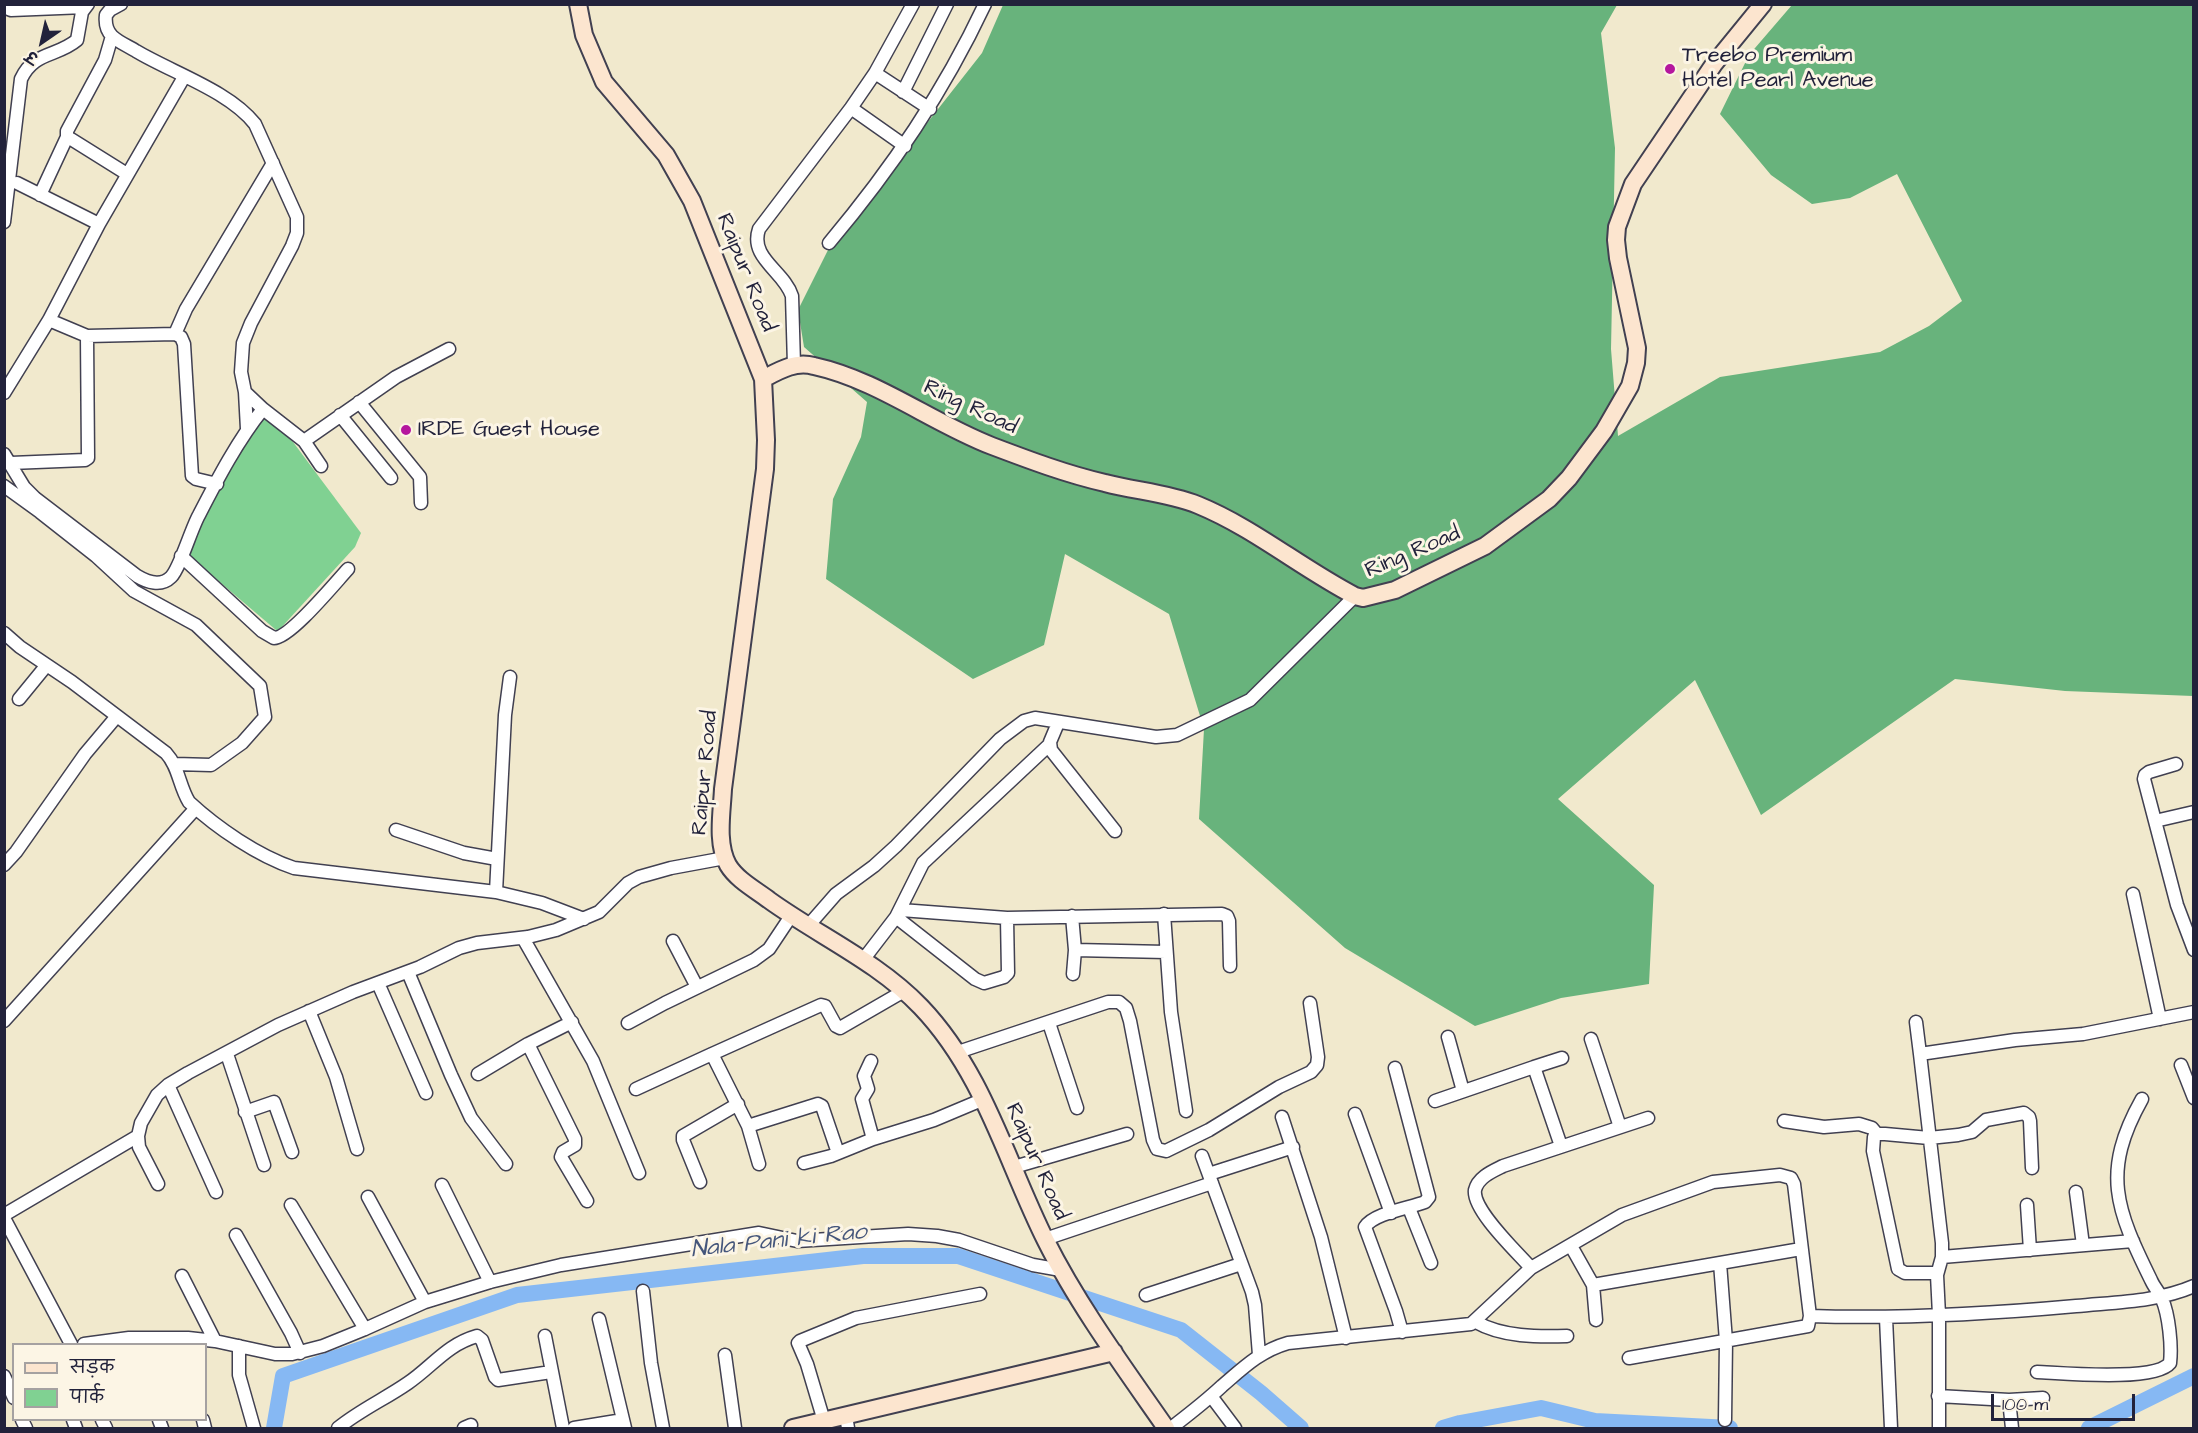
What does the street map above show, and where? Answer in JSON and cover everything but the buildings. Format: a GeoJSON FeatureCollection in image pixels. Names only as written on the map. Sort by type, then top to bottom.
{"type":"FeatureCollection","features":[{"type":"Feature","properties":{"kind":"street"},"geometry":{"type":"LineString","coordinates":[[121,4],[106,15],[107,30],[112,36],[244,111],[255,124],[293,208],[298,225],[292,246],[259,307],[243,344],[241,372],[245,392],[247,429]]}},
{"type":"Feature","properties":{"kind":"street","name":"Raipur Road"},"geometry":{"type":"LineString","coordinates":[[578,4],[584,35],[604,82],[666,155],[692,201],[763,378],[765,469],[723,789],[721,835],[725,858],[735,873],[791,916],[863,960],[904,991],[921,1007],[958,1052],[984,1099],[1045,1239],[1063,1273],[1166,1428]]}},
{"type":"Feature","properties":{"kind":"street"},"geometry":{"type":"LineString","coordinates":[[794,365],[792,296],[789,287],[759,252],[757,237],[759,229],[851,108],[914,4]]}},
{"type":"Feature","properties":{"kind":"street"},"geometry":{"type":"LineString","coordinates":[[903,92],[947,4]]}},
{"type":"Feature","properties":{"kind":"street"},"geometry":{"type":"LineString","coordinates":[[829,243],[870,194],[930,109],[971,35],[984,4]]}},
{"type":"Feature","properties":{"kind":"street","name":"Ring Road"},"geometry":{"type":"LineString","coordinates":[[763,378],[794,365],[816,366],[861,382],[988,444],[1024,458],[1086,479],[1166,495],[1197,504],[1238,524],[1355,596],[1369,597],[1395,590],[1485,546],[1549,499],[1604,431],[1630,386],[1636,363],[1637,348],[1617,249],[1617,227],[1624,205],[1633,184],[1714,64],[1763,4]]}},
{"type":"Feature","properties":{"kind":"street"},"geometry":{"type":"LineString","coordinates":[[4,7],[11,10],[86,6],[78,40],[38,58],[25,70],[21,79],[5,216]]}},
{"type":"Feature","properties":{"kind":"street"},"geometry":{"type":"LineString","coordinates":[[40,195],[68,137],[67,131],[70,124],[105,60],[112,36]]}},
{"type":"Feature","properties":{"kind":"street"},"geometry":{"type":"LineString","coordinates":[[874,73],[930,109]]}},
{"type":"Feature","properties":{"kind":"street"},"geometry":{"type":"LineString","coordinates":[[4,393],[49,320],[99,224],[184,77]]}},
{"type":"Feature","properties":{"kind":"street"},"geometry":{"type":"LineString","coordinates":[[851,108],[905,146]]}},
{"type":"Feature","properties":{"kind":"street"},"geometry":{"type":"LineString","coordinates":[[68,137],[127,174]]}},
{"type":"Feature","properties":{"kind":"street"},"geometry":{"type":"LineString","coordinates":[[175,334],[186,309],[273,163]]}},
{"type":"Feature","properties":{"kind":"street"},"geometry":{"type":"LineString","coordinates":[[17,183],[99,224]]}},
{"type":"Feature","properties":{"kind":"street"},"geometry":{"type":"LineString","coordinates":[[49,320],[87,336],[175,334],[181,337],[184,344],[192,476],[217,484]]}},
{"type":"Feature","properties":{"kind":"street"},"geometry":{"type":"LineString","coordinates":[[8,459],[85,460],[88,458],[87,336]]}},
{"type":"Feature","properties":{"kind":"street"},"geometry":{"type":"LineString","coordinates":[[304,441],[396,377],[449,349]]}},
{"type":"Feature","properties":{"kind":"street"},"geometry":{"type":"LineString","coordinates":[[245,392],[304,441],[321,466]]}},
{"type":"Feature","properties":{"kind":"street"},"geometry":{"type":"LineString","coordinates":[[359,402],[420,477],[421,502]]}},
{"type":"Feature","properties":{"kind":"street"},"geometry":{"type":"LineString","coordinates":[[8,459],[28,492],[141,579],[152,582],[169,579],[182,556],[199,514],[247,429],[263,409]]}},
{"type":"Feature","properties":{"kind":"street"},"geometry":{"type":"LineString","coordinates":[[340,415],[391,478]]}},
{"type":"Feature","properties":{"kind":"street"},"geometry":{"type":"LineString","coordinates":[[4,486],[96,556],[134,591],[196,625],[260,686],[265,717],[242,743],[211,765],[175,764]]}},
{"type":"Feature","properties":{"kind":"street"},"geometry":{"type":"LineString","coordinates":[[182,556],[262,631],[274,638],[282,636],[296,625],[348,569]]}},
{"type":"Feature","properties":{"kind":"street"},"geometry":{"type":"LineString","coordinates":[[808,926],[836,894],[874,866],[896,846],[1015,726],[1035,718],[1156,736],[1177,735],[1250,700],[1355,596]]}},
{"type":"Feature","properties":{"kind":"street"},"geometry":{"type":"LineString","coordinates":[[4,633],[46,666],[72,681],[166,753],[175,764],[185,796],[196,808],[257,852],[294,868],[496,892],[552,907],[585,919]]}},
{"type":"Feature","properties":{"kind":"street"},"geometry":{"type":"LineString","coordinates":[[19,699],[46,666]]}},
{"type":"Feature","properties":{"kind":"street"},"geometry":{"type":"LineString","coordinates":[[496,892],[505,715],[510,677]]}},
{"type":"Feature","properties":{"kind":"street"},"geometry":{"type":"LineString","coordinates":[[4,865],[16,852],[85,754],[117,716]]}},
{"type":"Feature","properties":{"kind":"street"},"geometry":{"type":"LineString","coordinates":[[863,960],[898,913],[916,873],[928,857],[1049,745],[1058,723]]}},
{"type":"Feature","properties":{"kind":"street"},"geometry":{"type":"LineString","coordinates":[[1049,745],[1053,754],[1115,831]]}},
{"type":"Feature","properties":{"kind":"street"},"geometry":{"type":"LineString","coordinates":[[2176,765],[2149,772],[2144,776],[2177,905],[2189,923],[2193,950]]}},
{"type":"Feature","properties":{"kind":"street"},"geometry":{"type":"LineString","coordinates":[[4,1021],[196,808]]}},
{"type":"Feature","properties":{"kind":"street"},"geometry":{"type":"LineString","coordinates":[[2155,821],[2193,812]]}},
{"type":"Feature","properties":{"kind":"street"},"geometry":{"type":"LineString","coordinates":[[396,830],[464,853],[497,859]]}},
{"type":"Feature","properties":{"kind":"street"},"geometry":{"type":"LineString","coordinates":[[158,1184],[139,1147],[138,1136],[141,1123],[149,1107],[168,1085],[278,1025],[470,944],[523,938],[556,930],[585,919],[604,908],[628,883],[639,876],[725,858]]}},
{"type":"Feature","properties":{"kind":"street"},"geometry":{"type":"LineString","coordinates":[[2133,894],[2160,1019]]}},
{"type":"Feature","properties":{"kind":"street"},"geometry":{"type":"LineString","coordinates":[[898,913],[1007,918],[1222,914],[1227,916],[1229,921],[1230,966]]}},
{"type":"Feature","properties":{"kind":"street"},"geometry":{"type":"LineString","coordinates":[[898,913],[975,978],[984,983],[998,980],[1008,973],[1007,918]]}},
{"type":"Feature","properties":{"kind":"street"},"geometry":{"type":"LineString","coordinates":[[1164,914],[1171,1012],[1186,1111]]}},
{"type":"Feature","properties":{"kind":"street"},"geometry":{"type":"LineString","coordinates":[[628,1023],[697,987],[740,968],[769,949],[791,916]]}},
{"type":"Feature","properties":{"kind":"street"},"geometry":{"type":"LineString","coordinates":[[1072,916],[1075,950],[1073,974]]}},
{"type":"Feature","properties":{"kind":"street"},"geometry":{"type":"LineString","coordinates":[[523,938],[572,1022],[602,1080],[639,1173]]}},
{"type":"Feature","properties":{"kind":"street"},"geometry":{"type":"LineString","coordinates":[[673,941],[697,987]]}},
{"type":"Feature","properties":{"kind":"street"},"geometry":{"type":"LineString","coordinates":[[1075,950],[1166,952]]}},
{"type":"Feature","properties":{"kind":"street"},"geometry":{"type":"LineString","coordinates":[[408,972],[471,1118],[506,1164]]}},
{"type":"Feature","properties":{"kind":"street"},"geometry":{"type":"LineString","coordinates":[[378,982],[426,1093]]}},
{"type":"Feature","properties":{"kind":"street"},"geometry":{"type":"LineString","coordinates":[[636,1089],[821,1005],[825,1006],[836,1026],[840,1028],[904,991]]}},
{"type":"Feature","properties":{"kind":"street"},"geometry":{"type":"LineString","coordinates":[[958,1052],[1108,1002],[1124,1004],[1130,1021],[1150,1131],[1155,1147],[1166,1152],[1313,1070],[1317,1065],[1318,1057],[1310,1003]]}},
{"type":"Feature","properties":{"kind":"street"},"geometry":{"type":"LineString","coordinates":[[309,1011],[336,1077],[357,1149]]}},
{"type":"Feature","properties":{"kind":"street"},"geometry":{"type":"LineString","coordinates":[[1920,1054],[2015,1040],[2083,1034],[2193,1012]]}},
{"type":"Feature","properties":{"kind":"street"},"geometry":{"type":"LineString","coordinates":[[478,1074],[528,1044],[572,1022]]}},
{"type":"Feature","properties":{"kind":"street"},"geometry":{"type":"LineString","coordinates":[[1916,1022],[1941,1233],[1942,1257],[1937,1273],[1939,1428]]}},
{"type":"Feature","properties":{"kind":"street"},"geometry":{"type":"LineString","coordinates":[[1049,1023],[1077,1108]]}},
{"type":"Feature","properties":{"kind":"street"},"geometry":{"type":"LineString","coordinates":[[1448,1037],[1463,1091]]}},
{"type":"Feature","properties":{"kind":"street"},"geometry":{"type":"LineString","coordinates":[[1591,1039],[1620,1127]]}},
{"type":"Feature","properties":{"kind":"street"},"geometry":{"type":"LineString","coordinates":[[528,1044],[575,1139],[575,1145],[563,1152],[562,1160],[587,1201]]}},
{"type":"Feature","properties":{"kind":"street"},"geometry":{"type":"LineString","coordinates":[[227,1054],[264,1165]]}},
{"type":"Feature","properties":{"kind":"street"},"geometry":{"type":"LineString","coordinates":[[712,1054],[748,1126],[759,1164]]}},
{"type":"Feature","properties":{"kind":"street"},"geometry":{"type":"LineString","coordinates":[[1434,1101],[1562,1058]]}},
{"type":"Feature","properties":{"kind":"street"},"geometry":{"type":"LineString","coordinates":[[871,1061],[864,1076],[868,1089],[862,1099],[873,1139]]}},
{"type":"Feature","properties":{"kind":"street"},"geometry":{"type":"LineString","coordinates":[[2181,1065],[2193,1098]]}},
{"type":"Feature","properties":{"kind":"street"},"geometry":{"type":"LineString","coordinates":[[1534,1067],[1561,1146]]}},
{"type":"Feature","properties":{"kind":"street"},"geometry":{"type":"LineString","coordinates":[[1395,1068],[1429,1197],[1425,1202],[1366,1224],[1365,1230],[1402,1332]]}},
{"type":"Feature","properties":{"kind":"street"},"geometry":{"type":"LineString","coordinates":[[168,1085],[216,1192]]}},
{"type":"Feature","properties":{"kind":"street"},"geometry":{"type":"LineString","coordinates":[[804,1163],[934,1120],[984,1099]]}},
{"type":"Feature","properties":{"kind":"street"},"geometry":{"type":"LineString","coordinates":[[2037,1372],[2135,1374],[2166,1367],[2171,1360],[2167,1316],[2162,1298],[2133,1241],[2119,1199],[2116,1173],[2124,1136],[2142,1099]]}},
{"type":"Feature","properties":{"kind":"street"},"geometry":{"type":"LineString","coordinates":[[245,1112],[274,1101],[292,1152]]}},
{"type":"Feature","properties":{"kind":"street"},"geometry":{"type":"LineString","coordinates":[[700,1182],[683,1136],[738,1104]]}},
{"type":"Feature","properties":{"kind":"street"},"geometry":{"type":"LineString","coordinates":[[748,1126],[820,1105],[838,1153]]}},
{"type":"Feature","properties":{"kind":"street"},"geometry":{"type":"LineString","coordinates":[[1784,1121],[1831,1127],[1859,1124],[1872,1128],[1877,1134],[1929,1138],[1971,1133],[1986,1120],[2024,1113],[2029,1117],[2030,1122],[2032,1168]]}},
{"type":"Feature","properties":{"kind":"street"},"geometry":{"type":"LineString","coordinates":[[1355,1114],[1391,1213]]}},
{"type":"Feature","properties":{"kind":"street"},"geometry":{"type":"LineString","coordinates":[[1282,1117],[1321,1237],[1346,1338]]}},
{"type":"Feature","properties":{"kind":"street"},"geometry":{"type":"LineString","coordinates":[[1531,1268],[1489,1221],[1478,1203],[1476,1189],[1478,1184],[1490,1173],[1561,1146],[1648,1118]]}},
{"type":"Feature","properties":{"kind":"street"},"geometry":{"type":"LineString","coordinates":[[1014,1167],[1127,1134]]}},
{"type":"Feature","properties":{"kind":"street"},"geometry":{"type":"LineString","coordinates":[[1877,1134],[1873,1142],[1874,1158],[1898,1269],[1905,1274],[1937,1273]]}},
{"type":"Feature","properties":{"kind":"street"},"geometry":{"type":"LineString","coordinates":[[70,1343],[4,1216],[138,1136]]}},
{"type":"Feature","properties":{"kind":"street"},"geometry":{"type":"LineString","coordinates":[[1045,1239],[1293,1147]]}},
{"type":"Feature","properties":{"kind":"street"},"geometry":{"type":"LineString","coordinates":[[1202,1156],[1255,1305],[1259,1355]]}},
{"type":"Feature","properties":{"kind":"street"},"geometry":{"type":"LineString","coordinates":[[1171,1428],[1222,1387],[1244,1365],[1259,1355],[1288,1343],[1467,1325],[1476,1322],[1531,1268],[1622,1215],[1698,1186],[1732,1179],[1788,1176],[1794,1184],[1800,1249],[1810,1316],[1809,1324],[1805,1328],[1629,1358]]}},
{"type":"Feature","properties":{"kind":"street"},"geometry":{"type":"LineString","coordinates":[[442,1185],[490,1282]]}},
{"type":"Feature","properties":{"kind":"street"},"geometry":{"type":"LineString","coordinates":[[2076,1192],[2083,1245]]}},
{"type":"Feature","properties":{"kind":"street"},"geometry":{"type":"LineString","coordinates":[[368,1197],[425,1302]]}},
{"type":"Feature","properties":{"kind":"street"},"geometry":{"type":"LineString","coordinates":[[291,1205],[365,1329]]}},
{"type":"Feature","properties":{"kind":"street"},"geometry":{"type":"LineString","coordinates":[[2027,1205],[2030,1250]]}},
{"type":"Feature","properties":{"kind":"street"},"geometry":{"type":"LineString","coordinates":[[1409,1208],[1431,1263]]}},
{"type":"Feature","properties":{"kind":"street"},"geometry":{"type":"LineString","coordinates":[[99,1343],[215,1341],[275,1354],[300,1353],[365,1329],[425,1302],[490,1282],[561,1265],[759,1233],[796,1241],[908,1234],[943,1236],[1063,1273]]}},
{"type":"Feature","properties":{"kind":"street"},"geometry":{"type":"LineString","coordinates":[[236,1235],[300,1353]]}},
{"type":"Feature","properties":{"kind":"street"},"geometry":{"type":"LineString","coordinates":[[1942,1257],[2133,1241]]}},
{"type":"Feature","properties":{"kind":"street"},"geometry":{"type":"LineString","coordinates":[[1571,1246],[1593,1285],[1596,1320]]}},
{"type":"Feature","properties":{"kind":"street"},"geometry":{"type":"LineString","coordinates":[[1593,1285],[1800,1249]]}},
{"type":"Feature","properties":{"kind":"street"},"geometry":{"type":"LineString","coordinates":[[1720,1263],[1726,1341],[1725,1420]]}},
{"type":"Feature","properties":{"kind":"street"},"geometry":{"type":"LineString","coordinates":[[1146,1295],[1241,1264]]}},
{"type":"Feature","properties":{"kind":"street"},"geometry":{"type":"LineString","coordinates":[[182,1276],[215,1341]]}},
{"type":"Feature","properties":{"kind":"street"},"geometry":{"type":"LineString","coordinates":[[1810,1316],[1886,1318],[2025,1311],[2162,1298],[2193,1286]]}},
{"type":"Feature","properties":{"kind":"street"},"geometry":{"type":"LineString","coordinates":[[643,1291],[651,1363],[663,1428]]}},
{"type":"Feature","properties":{"kind":"street"},"geometry":{"type":"LineString","coordinates":[[824,1421],[807,1364],[798,1343],[800,1341],[856,1318],[980,1294]]}},
{"type":"Feature","properties":{"kind":"street"},"geometry":{"type":"LineString","coordinates":[[1886,1318],[1891,1428]]}},
{"type":"Feature","properties":{"kind":"street"},"geometry":{"type":"LineString","coordinates":[[574,1428],[624,1424],[599,1319]]}},
{"type":"Feature","properties":{"kind":"street"},"geometry":{"type":"LineString","coordinates":[[1476,1322],[1500,1331],[1567,1336]]}},
{"type":"Feature","properties":{"kind":"street"},"geometry":{"type":"LineString","coordinates":[[338,1428],[364,1409],[410,1382],[448,1349],[477,1336],[482,1340],[498,1380],[551,1372]]}},
{"type":"Feature","properties":{"kind":"street"},"geometry":{"type":"LineString","coordinates":[[545,1336],[563,1428]]}},
{"type":"Feature","properties":{"kind":"street"},"geometry":{"type":"LineString","coordinates":[[239,1346],[238,1375],[254,1428]]}},
{"type":"Feature","properties":{"kind":"street"},"geometry":{"type":"LineString","coordinates":[[793,1428],[824,1421],[847,1422],[1114,1352]]}},
{"type":"Feature","properties":{"kind":"street"},"geometry":{"type":"LineString","coordinates":[[725,1355],[735,1428]]}},
{"type":"Feature","properties":{"kind":"street"},"geometry":{"type":"LineString","coordinates":[[4,1374],[12,1393]]}},
{"type":"Feature","properties":{"kind":"street"},"geometry":{"type":"LineString","coordinates":[[1211,1396],[1235,1428]]}},
{"type":"Feature","properties":{"kind":"street"},"geometry":{"type":"LineString","coordinates":[[1938,1396],[2008,1400],[2043,1398]]}},
{"type":"Feature","properties":{"kind":"street"},"geometry":{"type":"LineString","coordinates":[[2008,1400],[2012,1428]]}},
{"type":"Feature","properties":{"kind":"green space"},"geometry":{"type":"Polygon","coordinates":[[[1003,5],[1617,5],[1601,33],[1615,148],[1611,349],[1618,436],[1720,377],[1880,352],[1929,326],[1962,301],[1897,174],[1850,198],[1812,204],[1771,175],[1720,114],[1749,55],[1792,5],[2193,5],[2193,696],[2065,691],[1955,679],[1761,815],[1695,680],[1558,799],[1654,885],[1649,984],[1561,998],[1475,1026],[1345,948],[1199,819],[1204,729],[1169,614],[1065,554],[1044,645],[973,679],[826,579],[833,499],[861,437],[867,402],[804,347],[798,310],[829,248],[982,53],[1003,5]]]}},
{"type":"Feature","properties":{"kind":"green space"},"geometry":{"type":"Polygon","coordinates":[[[266,416],[293,442],[361,533],[355,547],[279,630],[276,630],[189,556],[188,546],[254,426],[266,416]]]}},
{"type":"Feature","properties":{"kind":"waterway","name":"Nala Pani ki Rao"},"geometry":{"type":"LineString","coordinates":[[274,1428],[283,1376],[517,1295],[863,1256],[958,1256],[1181,1330],[1261,1393],[1301,1428]]}},
{"type":"Feature","properties":{"kind":"waterway","name":"Nala Pani ki Rao"},"geometry":{"type":"LineString","coordinates":[[2089,1428],[2194,1376]]}},
{"type":"Feature","properties":{"kind":"waterway","name":"Nala Pani ki Rao"},"geometry":{"type":"LineString","coordinates":[[1443,1428],[1541,1408],[1595,1421],[1730,1428]]}},
{"type":"Feature","properties":{"kind":"place","name":"Treebo Premium Hotel Pearl Avenue"},"geometry":{"type":"Point","coordinates":[1670,69]}},
{"type":"Feature","properties":{"kind":"place","name":"IRDE Guest House"},"geometry":{"type":"Point","coordinates":[406,430]}}]}
